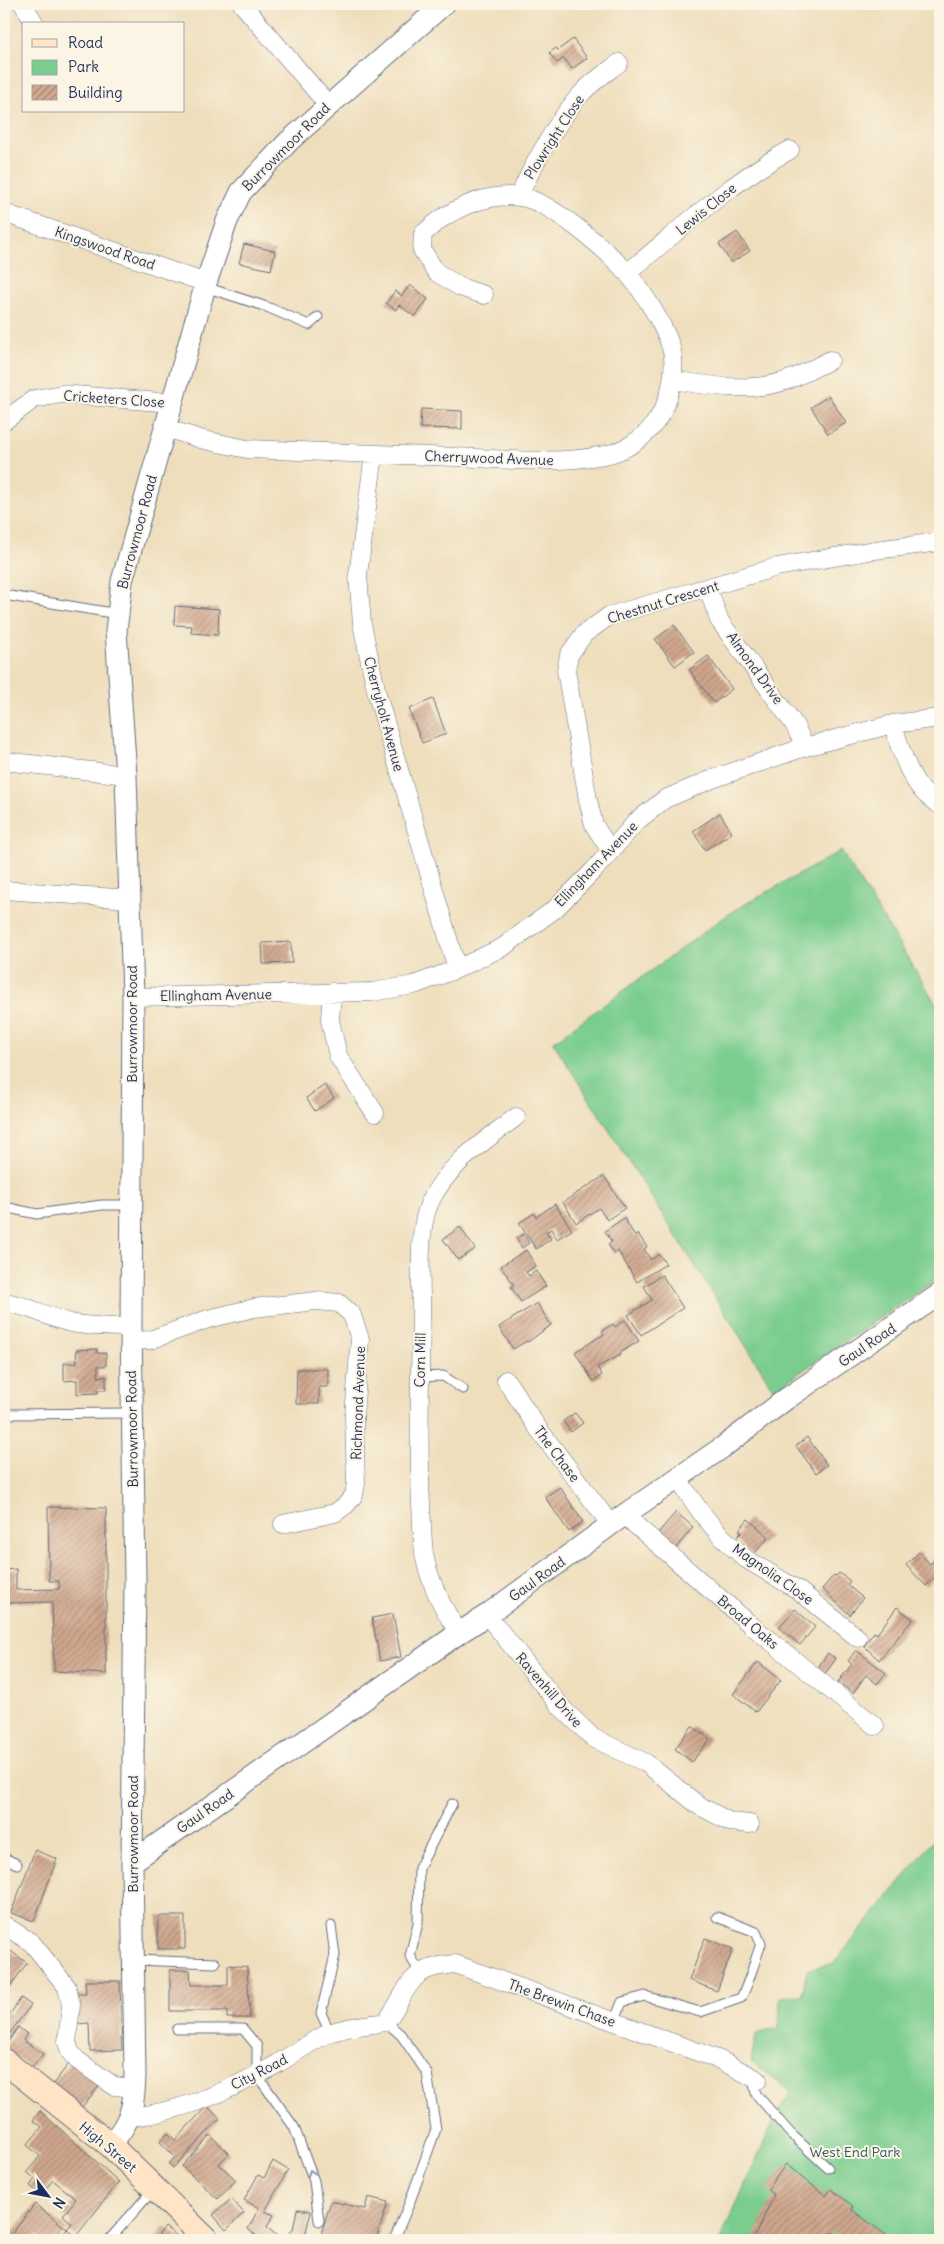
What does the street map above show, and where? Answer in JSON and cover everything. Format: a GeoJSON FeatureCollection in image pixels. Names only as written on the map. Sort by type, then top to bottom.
{"type":"FeatureCollection","features":[{"type":"Feature","properties":{"kind":"main road","name":"High Street"},"geometry":{"type":"LineString","coordinates":[[9,2069],[110,2145],[204,2239]]}},
{"type":"Feature","properties":{"kind":"street"},"geometry":{"type":"LineString","coordinates":[[23,4],[34,22]]}},
{"type":"Feature","properties":{"kind":"street"},"geometry":{"type":"LineString","coordinates":[[242,4],[328,105]]}},
{"type":"Feature","properties":{"kind":"street","name":"Burrowmoor Road"},"geometry":{"type":"LineString","coordinates":[[110,2145],[124,2128],[130,2117],[135,2088],[132,1862],[134,1579],[131,1334],[133,997],[126,775],[118,682],[116,631],[122,581],[206,285],[227,221],[241,192],[289,141],[444,4]]}},
{"type":"Feature","properties":{"kind":"street","name":"Plowright Close"},"geometry":{"type":"LineString","coordinates":[[519,197],[525,181],[565,116],[584,91],[619,62]]}},
{"type":"Feature","properties":{"kind":"street","name":"Lewis Close"},"geometry":{"type":"LineString","coordinates":[[627,274],[725,192],[762,165],[790,150]]}},
{"type":"Feature","properties":{"kind":"street"},"geometry":{"type":"LineString","coordinates":[[484,295],[460,287],[436,272],[422,250],[423,234],[435,222],[487,198],[519,197]]}},
{"type":"Feature","properties":{"kind":"street","name":"Cherrywood Avenue"},"geometry":{"type":"LineString","coordinates":[[165,428],[204,440],[247,449],[548,461],[605,455],[630,446],[648,433],[660,415],[667,402],[673,380],[673,356],[660,322],[627,274],[576,226],[533,200],[519,197]]}},
{"type":"Feature","properties":{"kind":"street","name":"Kingswood Road"},"geometry":{"type":"LineString","coordinates":[[4,213],[206,285]]}},
{"type":"Feature","properties":{"kind":"street"},"geometry":{"type":"LineString","coordinates":[[673,380],[706,385],[748,387],[786,381],[830,360]]}},
{"type":"Feature","properties":{"kind":"street","name":"Cricketers Close"},"geometry":{"type":"LineString","coordinates":[[4,421],[34,399],[62,394],[172,403]]}},
{"type":"Feature","properties":{"kind":"street","name":"Cherryholt Avenue"},"geometry":{"type":"LineString","coordinates":[[374,454],[358,574],[362,624],[377,694],[457,969]]}},
{"type":"Feature","properties":{"kind":"street","name":"Chestnut Crescent"},"geometry":{"type":"LineString","coordinates":[[610,850],[594,825],[566,670],[570,655],[584,634],[609,616],[777,566],[940,542]]}},
{"type":"Feature","properties":{"kind":"street","name":"Almond Drive"},"geometry":{"type":"LineString","coordinates":[[708,588],[719,620],[794,724],[805,747]]}},
{"type":"Feature","properties":{"kind":"street","name":"Ellingham Avenue"},"geometry":{"type":"LineString","coordinates":[[133,997],[372,992],[414,985],[457,969],[503,947],[555,909],[594,870],[637,821],[665,799],[715,778],[805,747],[893,724],[940,718]]}},
{"type":"Feature","properties":{"kind":"street"},"geometry":{"type":"LineString","coordinates":[[893,724],[900,750],[914,778],[932,800],[940,805]]}},
{"type":"Feature","properties":{"kind":"street"},"geometry":{"type":"LineString","coordinates":[[4,761],[126,775]]}},
{"type":"Feature","properties":{"kind":"street"},"geometry":{"type":"LineString","coordinates":[[4,890],[130,900]]}},
{"type":"Feature","properties":{"kind":"street"},"geometry":{"type":"LineString","coordinates":[[332,992],[330,1020],[338,1056],[375,1113]]}},
{"type":"Feature","properties":{"kind":"street","name":"Corn Mill"},"geometry":{"type":"LineString","coordinates":[[459,1633],[445,1611],[432,1584],[424,1554],[419,1464],[421,1261],[424,1223],[429,1204],[438,1188],[468,1154],[516,1117]]}},
{"type":"Feature","properties":{"kind":"street","name":"Gaul Road"},"geometry":{"type":"LineString","coordinates":[[132,1862],[487,1615],[678,1479],[786,1399],[940,1294]]}},
{"type":"Feature","properties":{"kind":"street","name":"Richmond Avenue"},"geometry":{"type":"LineString","coordinates":[[4,1302],[21,1304],[70,1323],[131,1334],[150,1340],[208,1319],[254,1308],[316,1301],[338,1303],[352,1315],[360,1339],[354,1416],[356,1483],[354,1495],[346,1505],[335,1513],[283,1524]]}},
{"type":"Feature","properties":{"kind":"street","name":"The Chase"},"geometry":{"type":"LineString","coordinates":[[506,1380],[537,1427],[618,1520]]}},
{"type":"Feature","properties":{"kind":"street","name":"Magnolia Close"},"geometry":{"type":"LineString","coordinates":[[678,1479],[702,1514],[728,1543],[746,1559],[798,1590],[858,1638]]}},
{"type":"Feature","properties":{"kind":"street","name":"Broad Oaks"},"geometry":{"type":"LineString","coordinates":[[618,1520],[875,1726]]}},
{"type":"Feature","properties":{"kind":"street","name":"Ravenhill Drive"},"geometry":{"type":"LineString","coordinates":[[487,1615],[561,1707],[593,1738],[646,1763],[698,1805],[730,1822],[750,1824]]}},
{"type":"Feature","properties":{"kind":"street"},"geometry":{"type":"LineString","coordinates":[[4,1925],[32,1943],[68,1987],[71,2005],[67,2042],[70,2052],[77,2060],[114,2086],[135,2088]]}},
{"type":"Feature","properties":{"kind":"street","name":"The Brewin Chase"},"geometry":{"type":"LineString","coordinates":[[420,1972],[435,1966],[455,1964],[720,2060],[756,2079]]}},
{"type":"Feature","properties":{"kind":"street"},"geometry":{"type":"LineString","coordinates":[[386,2022],[399,2004],[408,1984],[420,1972]]}},
{"type":"Feature","properties":{"kind":"street","name":"City Road"},"geometry":{"type":"LineString","coordinates":[[130,2117],[151,2116],[171,2111],[257,2075],[330,2033],[386,2022]]}},
{"type":"Feature","properties":{"kind":"lane"},"geometry":{"type":"LineString","coordinates":[[206,285],[268,307],[309,325],[318,317]]}},
{"type":"Feature","properties":{"kind":"lane"},"geometry":{"type":"LineString","coordinates":[[4,595],[118,614]]}},
{"type":"Feature","properties":{"kind":"lane"},"geometry":{"type":"LineString","coordinates":[[4,1207],[37,1214],[102,1205],[132,1205]]}},
{"type":"Feature","properties":{"kind":"lane"},"geometry":{"type":"LineString","coordinates":[[420,1377],[443,1376],[463,1389]]}},
{"type":"Feature","properties":{"kind":"lane"},"geometry":{"type":"LineString","coordinates":[[4,1414],[132,1412]]}},
{"type":"Feature","properties":{"kind":"lane"},"geometry":{"type":"LineString","coordinates":[[420,1972],[410,1956],[418,1922],[419,1868],[452,1804]]}},
{"type":"Feature","properties":{"kind":"lane"},"geometry":{"type":"LineString","coordinates":[[4,1858],[17,1864]]}},
{"type":"Feature","properties":{"kind":"lane"},"geometry":{"type":"LineString","coordinates":[[614,2022],[622,2002],[645,1996],[700,2012],[741,1998],[749,1983],[752,1966],[761,1944],[756,1932],[717,1917]]}},
{"type":"Feature","properties":{"kind":"lane"},"geometry":{"type":"LineString","coordinates":[[330,2033],[321,2013],[335,1955],[331,1926]]}},
{"type":"Feature","properties":{"kind":"lane"},"geometry":{"type":"LineString","coordinates":[[134,1960],[216,1963]]}},
{"type":"Feature","properties":{"kind":"lane"},"geometry":{"type":"LineString","coordinates":[[386,2022],[401,2035],[427,2073],[436,2129],[394,2240]]}},
{"type":"Feature","properties":{"kind":"lane"},"geometry":{"type":"LineString","coordinates":[[177,2029],[243,2029],[257,2046],[257,2075],[294,2127],[314,2181],[319,2221]]}},
{"type":"Feature","properties":{"kind":"lane"},"geometry":{"type":"LineString","coordinates":[[756,2079],[756,2094],[790,2133],[828,2168]]}},
{"type":"Feature","properties":{"kind":"lane"},"geometry":{"type":"LineString","coordinates":[[108,2240],[155,2188]]}},
{"type":"Feature","properties":{"kind":"green space"},"geometry":{"type":"Polygon","coordinates":[[[841,851],[940,1010],[940,1277],[774,1390],[553,1042],[733,911],[841,851]]]}},
{"type":"Feature","properties":{"kind":"green space","name":"West End Park"},"geometry":{"type":"Polygon","coordinates":[[[940,1833],[940,2240],[720,2240],[776,2116],[791,2092],[751,2061],[756,2034],[779,2028],[780,1997],[802,1995],[807,1970],[834,1963],[940,1833]]]}},
{"type":"Feature","properties":{"kind":"building"},"geometry":{"type":"Polygon","coordinates":[[[573,39],[587,58],[572,69],[564,58],[557,63],[549,53],[556,48],[558,50],[573,39]]]}},
{"type":"Feature","properties":{"kind":"building"},"geometry":{"type":"Polygon","coordinates":[[[737,232],[750,251],[731,263],[719,244],[737,232]]]}},
{"type":"Feature","properties":{"kind":"building"},"geometry":{"type":"Polygon","coordinates":[[[244,244],[275,251],[271,270],[239,263],[244,244]]]}},
{"type":"Feature","properties":{"kind":"building"},"geometry":{"type":"Polygon","coordinates":[[[410,285],[428,299],[415,317],[399,305],[396,310],[386,303],[395,291],[402,296],[410,285]]]}},
{"type":"Feature","properties":{"kind":"building"},"geometry":{"type":"Polygon","coordinates":[[[829,396],[846,423],[828,434],[811,407],[829,396]]]}},
{"type":"Feature","properties":{"kind":"building"},"geometry":{"type":"Polygon","coordinates":[[[421,409],[462,411],[462,429],[420,428],[421,409]]]}},
{"type":"Feature","properties":{"kind":"building"},"geometry":{"type":"Polygon","coordinates":[[[175,606],[219,609],[218,635],[191,633],[192,626],[174,625],[175,606]]]}},
{"type":"Feature","properties":{"kind":"building"},"geometry":{"type":"Polygon","coordinates":[[[674,625],[694,652],[675,666],[655,639],[674,625]]]}},
{"type":"Feature","properties":{"kind":"building"},"geometry":{"type":"Polygon","coordinates":[[[708,656],[732,689],[714,703],[689,670],[708,656]]]}},
{"type":"Feature","properties":{"kind":"building"},"geometry":{"type":"Polygon","coordinates":[[[433,699],[446,734],[422,743],[409,709],[433,699]]]}},
{"type":"Feature","properties":{"kind":"building"},"geometry":{"type":"Polygon","coordinates":[[[720,813],[732,833],[705,850],[693,831],[720,813]]]}},
{"type":"Feature","properties":{"kind":"building"},"geometry":{"type":"Polygon","coordinates":[[[291,942],[292,963],[263,964],[262,943],[291,942]]]}},
{"type":"Feature","properties":{"kind":"building"},"geometry":{"type":"Polygon","coordinates":[[[325,1085],[334,1098],[315,1111],[306,1098],[325,1085]]]}},
{"type":"Feature","properties":{"kind":"building"},"geometry":{"type":"Polygon","coordinates":[[[604,1176],[625,1208],[607,1220],[599,1208],[576,1223],[563,1202],[604,1176]]]}},
{"type":"Feature","properties":{"kind":"building"},"geometry":{"type":"Polygon","coordinates":[[[555,1204],[572,1230],[557,1239],[551,1229],[546,1232],[551,1239],[536,1249],[519,1223],[534,1213],[536,1217],[555,1204]]]}},
{"type":"Feature","properties":{"kind":"building"},"geometry":{"type":"Polygon","coordinates":[[[624,1218],[635,1236],[638,1234],[647,1247],[644,1249],[651,1260],[659,1254],[666,1264],[637,1282],[618,1251],[614,1254],[608,1244],[612,1242],[605,1231],[624,1218]]]}},
{"type":"Feature","properties":{"kind":"building"},"geometry":{"type":"Polygon","coordinates":[[[460,1227],[475,1249],[458,1260],[443,1239],[460,1227]]]}},
{"type":"Feature","properties":{"kind":"building"},"geometry":{"type":"Polygon","coordinates":[[[524,1234],[529,1243],[522,1248],[516,1238],[524,1234]]]}},
{"type":"Feature","properties":{"kind":"building"},"geometry":{"type":"Polygon","coordinates":[[[526,1250],[536,1266],[526,1272],[529,1276],[536,1271],[546,1286],[521,1302],[511,1287],[514,1285],[501,1266],[526,1250]]]}},
{"type":"Feature","properties":{"kind":"building"},"geometry":{"type":"Polygon","coordinates":[[[662,1275],[683,1308],[641,1335],[628,1315],[652,1300],[644,1286],[662,1275]]]}},
{"type":"Feature","properties":{"kind":"building"},"geometry":{"type":"Polygon","coordinates":[[[537,1303],[551,1325],[528,1342],[513,1349],[499,1327],[537,1303]]]}},
{"type":"Feature","properties":{"kind":"building"},"geometry":{"type":"Polygon","coordinates":[[[625,1320],[639,1341],[620,1353],[621,1355],[597,1367],[602,1375],[593,1381],[575,1352],[604,1334],[602,1331],[613,1324],[615,1327],[625,1320]]]}},
{"type":"Feature","properties":{"kind":"building"},"geometry":{"type":"Polygon","coordinates":[[[97,1349],[97,1353],[106,1353],[106,1366],[98,1366],[98,1377],[106,1376],[106,1390],[98,1390],[98,1393],[77,1394],[77,1380],[64,1381],[64,1363],[77,1363],[76,1350],[97,1349]]]}},
{"type":"Feature","properties":{"kind":"building"},"geometry":{"type":"Polygon","coordinates":[[[297,1369],[328,1369],[328,1387],[319,1387],[319,1404],[296,1404],[297,1369]]]}},
{"type":"Feature","properties":{"kind":"building"},"geometry":{"type":"Polygon","coordinates":[[[575,1413],[583,1423],[571,1432],[563,1421],[575,1413]]]}},
{"type":"Feature","properties":{"kind":"building"},"geometry":{"type":"Polygon","coordinates":[[[807,1437],[827,1465],[816,1473],[796,1446],[807,1437]]]}},
{"type":"Feature","properties":{"kind":"building"},"geometry":{"type":"Polygon","coordinates":[[[560,1487],[583,1522],[569,1532],[545,1497],[560,1487]]]}},
{"type":"Feature","properties":{"kind":"building"},"geometry":{"type":"Polygon","coordinates":[[[48,1507],[106,1508],[106,1674],[54,1671],[52,1602],[4,1603],[4,1570],[16,1569],[16,1590],[59,1589],[59,1581],[49,1581],[48,1507]]]}},
{"type":"Feature","properties":{"kind":"building"},"geometry":{"type":"Polygon","coordinates":[[[676,1512],[693,1527],[675,1549],[657,1534],[676,1512]]]}},
{"type":"Feature","properties":{"kind":"building"},"geometry":{"type":"Polygon","coordinates":[[[748,1519],[769,1537],[753,1555],[735,1539],[742,1532],[739,1530],[748,1519]]]}},
{"type":"Feature","properties":{"kind":"building"},"geometry":{"type":"Polygon","coordinates":[[[919,1552],[930,1564],[938,1556],[940,1558],[940,1572],[926,1586],[906,1565],[919,1552]]]}},
{"type":"Feature","properties":{"kind":"building"},"geometry":{"type":"Polygon","coordinates":[[[839,1573],[850,1581],[847,1585],[863,1598],[850,1615],[822,1589],[834,1575],[836,1576],[839,1573]]]}},
{"type":"Feature","properties":{"kind":"building"},"geometry":{"type":"Polygon","coordinates":[[[897,1607],[913,1619],[879,1660],[864,1646],[874,1632],[877,1634],[897,1607]]]}},
{"type":"Feature","properties":{"kind":"building"},"geometry":{"type":"Polygon","coordinates":[[[795,1609],[815,1627],[800,1645],[779,1627],[795,1609]]]}},
{"type":"Feature","properties":{"kind":"building"},"geometry":{"type":"Polygon","coordinates":[[[393,1614],[401,1657],[380,1661],[372,1618],[393,1614]]]}},
{"type":"Feature","properties":{"kind":"building"},"geometry":{"type":"Polygon","coordinates":[[[856,1650],[886,1673],[877,1684],[866,1675],[853,1693],[838,1682],[852,1664],[848,1661],[856,1650]]]}},
{"type":"Feature","properties":{"kind":"building"},"geometry":{"type":"Polygon","coordinates":[[[828,1653],[836,1659],[824,1675],[817,1669],[828,1653]]]}},
{"type":"Feature","properties":{"kind":"building"},"geometry":{"type":"Polygon","coordinates":[[[758,1662],[781,1680],[756,1712],[733,1694],[758,1662]]]}},
{"type":"Feature","properties":{"kind":"building"},"geometry":{"type":"Polygon","coordinates":[[[692,1726],[710,1739],[692,1762],[675,1749],[692,1726]]]}},
{"type":"Feature","properties":{"kind":"building"},"geometry":{"type":"Polygon","coordinates":[[[35,1850],[57,1859],[34,1921],[11,1913],[35,1850]]]}},
{"type":"Feature","properties":{"kind":"building"},"geometry":{"type":"Polygon","coordinates":[[[158,1916],[185,1916],[185,1949],[158,1949],[158,1916]]]}},
{"type":"Feature","properties":{"kind":"building"},"geometry":{"type":"Polygon","coordinates":[[[705,1938],[733,1949],[717,1991],[689,1980],[705,1938]]]}},
{"type":"Feature","properties":{"kind":"building"},"geometry":{"type":"Polygon","coordinates":[[[4,1946],[27,1963],[4,1995],[4,1946]]]}},
{"type":"Feature","properties":{"kind":"building"},"geometry":{"type":"Polygon","coordinates":[[[228,1965],[247,1967],[250,2018],[227,2018],[227,2011],[170,2011],[170,1970],[190,1970],[191,1985],[228,1985],[228,1965]]]}},
{"type":"Feature","properties":{"kind":"building"},"geometry":{"type":"Polygon","coordinates":[[[85,1981],[120,1981],[122,2050],[90,2051],[89,2023],[77,2024],[77,1994],[86,1994],[85,1981]]]}},
{"type":"Feature","properties":{"kind":"building"},"geometry":{"type":"Polygon","coordinates":[[[21,1998],[31,2005],[4,2041],[4,2010],[10,2014],[21,1998]]]}},
{"type":"Feature","properties":{"kind":"building"},"geometry":{"type":"Polygon","coordinates":[[[18,2027],[27,2034],[23,2040],[43,2054],[32,2068],[4,2048],[18,2027]]]}},
{"type":"Feature","properties":{"kind":"building"},"geometry":{"type":"Polygon","coordinates":[[[72,2060],[101,2084],[81,2108],[52,2085],[72,2060]]]}},
{"type":"Feature","properties":{"kind":"building"},"geometry":{"type":"Polygon","coordinates":[[[207,2106],[220,2119],[173,2168],[169,2164],[175,2157],[160,2142],[168,2133],[175,2140],[207,2106]]]}},
{"type":"Feature","properties":{"kind":"building"},"geometry":{"type":"Polygon","coordinates":[[[40,2111],[119,2182],[76,2236],[67,2229],[72,2223],[63,2215],[76,2199],[53,2180],[41,2195],[30,2186],[35,2179],[27,2172],[40,2156],[27,2145],[42,2127],[33,2120],[40,2111]]]}},
{"type":"Feature","properties":{"kind":"building"},"geometry":{"type":"Polygon","coordinates":[[[210,2135],[229,2153],[219,2164],[236,2180],[218,2199],[182,2166],[210,2135]]]}},
{"type":"Feature","properties":{"kind":"building"},"geometry":{"type":"Polygon","coordinates":[[[273,2161],[288,2170],[265,2211],[274,2215],[267,2227],[282,2240],[261,2240],[248,2229],[259,2208],[244,2200],[258,2175],[264,2178],[273,2161]]]}},
{"type":"Feature","properties":{"kind":"building"},"geometry":{"type":"Polygon","coordinates":[[[786,2164],[826,2196],[831,2189],[853,2206],[852,2210],[893,2240],[842,2240],[833,2232],[828,2240],[753,2240],[774,2195],[767,2190],[786,2164]]]}},
{"type":"Feature","properties":{"kind":"building"},"geometry":{"type":"Polygon","coordinates":[[[368,2197],[388,2202],[376,2240],[319,2240],[331,2201],[365,2209],[368,2197]]]}},
{"type":"Feature","properties":{"kind":"building"},"geometry":{"type":"Polygon","coordinates":[[[231,2199],[244,2213],[226,2230],[213,2215],[231,2199]]]}},
{"type":"Feature","properties":{"kind":"building"},"geometry":{"type":"Polygon","coordinates":[[[35,2204],[67,2229],[59,2240],[44,2240],[37,2235],[33,2240],[7,2240],[35,2204]]]}},
{"type":"Feature","properties":{"kind":"building"},"geometry":{"type":"Polygon","coordinates":[[[297,2209],[311,2211],[304,2240],[283,2240],[293,2229],[297,2209]]]}},
{"type":"Feature","properties":{"kind":"building"},"geometry":{"type":"Polygon","coordinates":[[[165,2227],[182,2240],[154,2240],[165,2227]]]}}]}
